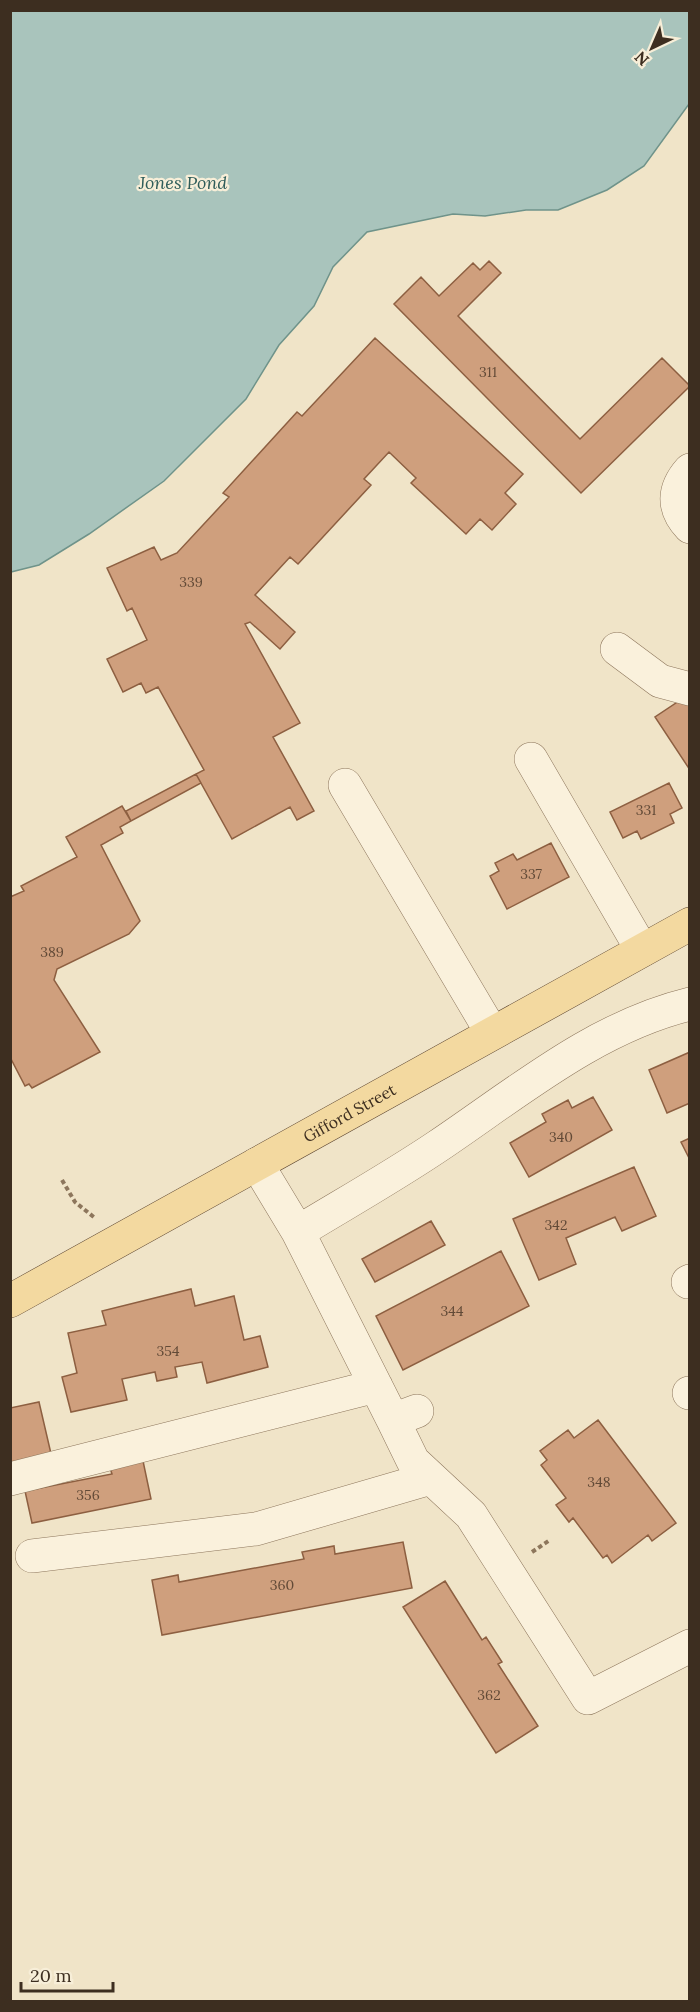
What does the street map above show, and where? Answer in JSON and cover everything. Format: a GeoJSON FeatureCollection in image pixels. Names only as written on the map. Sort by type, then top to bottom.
{"type":"FeatureCollection","features":[{"type":"Feature","properties":{"kind":"main road","name":"Gifford Street"},"geometry":{"type":"LineString","coordinates":[[10,1301],[690,924]]}},
{"type":"Feature","properties":{"kind":"lane"},"geometry":{"type":"LineString","coordinates":[[690,470],[680,483],[676,494],[678,511],[690,527]]}},
{"type":"Feature","properties":{"kind":"lane"},"geometry":{"type":"LineString","coordinates":[[617,649],[660,681],[690,689]]}},
{"type":"Feature","properties":{"kind":"lane"},"geometry":{"type":"LineString","coordinates":[[531,759],[642,950]]}},
{"type":"Feature","properties":{"kind":"lane"},"geometry":{"type":"LineString","coordinates":[[345,785],[492,1033]]}},
{"type":"Feature","properties":{"kind":"lane"},"geometry":{"type":"LineString","coordinates":[[298,1232],[434,1149],[581,1049],[659,1011],[690,1004]]}},
{"type":"Feature","properties":{"kind":"lane"},"geometry":{"type":"LineString","coordinates":[[257,1164],[298,1232],[376,1386],[405,1415],[413,1461],[471,1515],[588,1698],[690,1646]]}},
{"type":"Feature","properties":{"kind":"lane"},"geometry":{"type":"LineString","coordinates":[[10,1479],[376,1386]]}},
{"type":"Feature","properties":{"kind":"lane"},"geometry":{"type":"LineString","coordinates":[[32,1557],[255,1529],[432,1478]]}},
{"type":"Feature","properties":{"kind":"path"},"geometry":{"type":"LineString","coordinates":[[62,1180],[71,1197],[93,1214],[100,1226]]}},
{"type":"Feature","properties":{"kind":"water","name":"Jones Pond"},"geometry":{"type":"Polygon","coordinates":[[[11,10],[689,11],[689,104],[644,166],[607,190],[558,210],[526,210],[485,216],[453,214],[367,232],[333,267],[314,306],[279,345],[246,399],[164,481],[89,534],[39,565],[11,572],[11,10]]]}},
{"type":"Feature","properties":{"kind":"building"},"geometry":{"type":"Polygon","coordinates":[[[489,261],[501,273],[458,316],[580,439],[662,358],[690,386],[581,493],[394,304],[421,277],[439,296],[473,263],[480,270],[489,261]]]}},
{"type":"Feature","properties":{"kind":"building"},"geometry":{"type":"Polygon","coordinates":[[[375,338],[523,474],[505,493],[516,504],[492,530],[480,519],[466,534],[411,483],[416,478],[389,452],[364,479],[371,485],[298,564],[290,557],[255,595],[295,632],[280,649],[250,622],[245,624],[300,723],[273,737],[314,811],[297,820],[290,807],[232,839],[196,774],[204,770],[158,687],[146,693],[141,683],[123,692],[107,659],[147,640],[132,608],[127,611],[107,568],[154,547],[161,560],[177,553],[229,497],[223,493],[297,412],[302,416],[375,338]]]}},
{"type":"Feature","properties":{"kind":"building"},"geometry":{"type":"Polygon","coordinates":[[[685,697],[690,704],[690,770],[655,717],[685,697]]]}},
{"type":"Feature","properties":{"kind":"building"},"geometry":{"type":"Polygon","coordinates":[[[196,774],[201,783],[131,821],[126,811],[196,774]]]}},
{"type":"Feature","properties":{"kind":"building"},"geometry":{"type":"Polygon","coordinates":[[[669,783],[682,808],[670,814],[674,823],[641,839],[637,831],[623,838],[610,812],[669,783]]]}},
{"type":"Feature","properties":{"kind":"building"},"geometry":{"type":"Polygon","coordinates":[[[122,806],[131,821],[120,827],[123,833],[101,845],[140,921],[129,934],[57,969],[54,980],[100,1052],[32,1088],[29,1084],[25,1086],[10,1057],[10,897],[24,891],[21,886],[77,857],[66,837],[122,806]]]}},
{"type":"Feature","properties":{"kind":"building"},"geometry":{"type":"Polygon","coordinates":[[[551,843],[569,877],[507,909],[490,876],[499,871],[495,863],[513,854],[517,860],[551,843]]]}},
{"type":"Feature","properties":{"kind":"building"},"geometry":{"type":"Polygon","coordinates":[[[690,1052],[690,1103],[667,1113],[649,1070],[690,1052]]]}},
{"type":"Feature","properties":{"kind":"building"},"geometry":{"type":"Polygon","coordinates":[[[593,1097],[612,1130],[529,1177],[510,1143],[546,1122],[542,1114],[568,1100],[572,1108],[593,1097]]]}},
{"type":"Feature","properties":{"kind":"building"},"geometry":{"type":"Polygon","coordinates":[[[690,1138],[690,1160],[681,1142],[690,1138]]]}},
{"type":"Feature","properties":{"kind":"building"},"geometry":{"type":"Polygon","coordinates":[[[634,1167],[656,1216],[622,1231],[615,1217],[566,1238],[576,1264],[539,1280],[513,1219],[634,1167]]]}},
{"type":"Feature","properties":{"kind":"building"},"geometry":{"type":"Polygon","coordinates":[[[431,1221],[445,1245],[375,1282],[362,1259],[431,1221]]]}},
{"type":"Feature","properties":{"kind":"building"},"geometry":{"type":"Polygon","coordinates":[[[501,1251],[529,1306],[403,1370],[376,1316],[501,1251]]]}},
{"type":"Feature","properties":{"kind":"building"},"geometry":{"type":"Polygon","coordinates":[[[191,1289],[195,1306],[234,1296],[244,1340],[260,1336],[268,1367],[207,1383],[202,1362],[175,1367],[177,1377],[157,1381],[155,1372],[122,1379],[127,1400],[71,1412],[62,1377],[77,1373],[68,1333],[106,1325],[102,1311],[191,1289]]]}},
{"type":"Feature","properties":{"kind":"building"},"geometry":{"type":"Polygon","coordinates":[[[39,1402],[52,1458],[10,1468],[10,1408],[39,1402]]]}},
{"type":"Feature","properties":{"kind":"building"},"geometry":{"type":"Polygon","coordinates":[[[598,1420],[676,1523],[652,1541],[648,1535],[612,1563],[607,1555],[603,1558],[573,1518],[569,1522],[556,1505],[566,1498],[541,1465],[547,1460],[540,1451],[568,1430],[574,1438],[598,1420]]]}},
{"type":"Feature","properties":{"kind":"building"},"geometry":{"type":"Polygon","coordinates":[[[143,1461],[151,1499],[32,1523],[25,1491],[112,1474],[110,1468],[143,1461]]]}},
{"type":"Feature","properties":{"kind":"building"},"geometry":{"type":"Polygon","coordinates":[[[403,1542],[412,1588],[162,1635],[152,1580],[178,1575],[179,1582],[304,1559],[302,1552],[334,1546],[335,1554],[403,1542]]]}},
{"type":"Feature","properties":{"kind":"building"},"geometry":{"type":"Polygon","coordinates":[[[445,1581],[482,1640],[486,1637],[502,1662],[498,1664],[538,1726],[496,1753],[403,1607],[445,1581]]]}}]}
